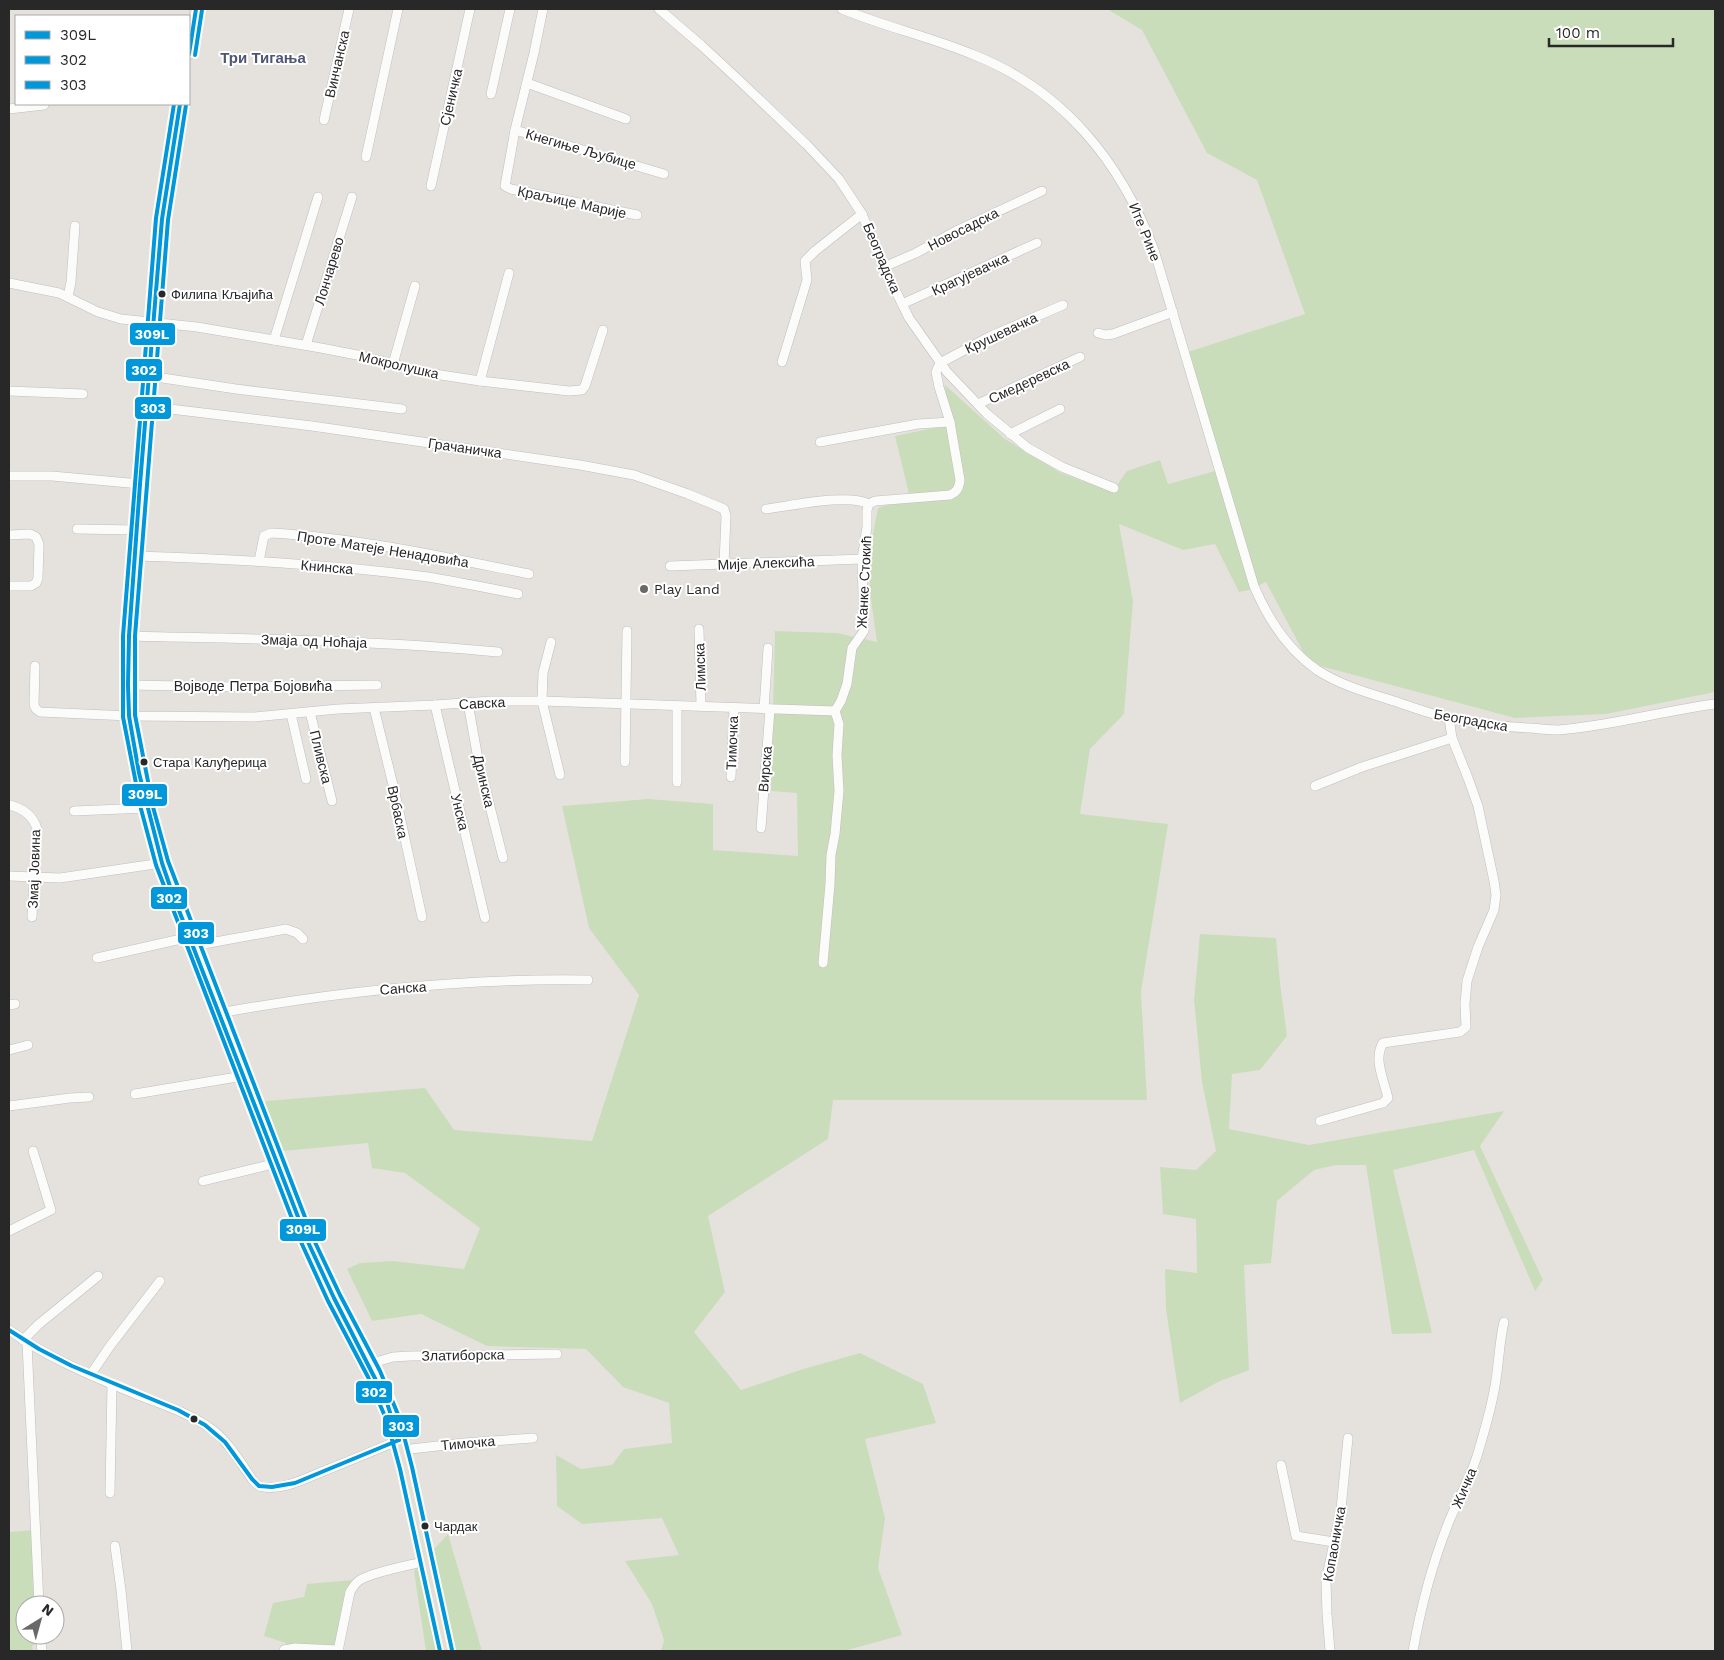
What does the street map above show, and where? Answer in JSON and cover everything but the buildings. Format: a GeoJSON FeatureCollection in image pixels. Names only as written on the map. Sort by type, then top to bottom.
{"type":"FeatureCollection","features":[{"type":"Feature","properties":{"kind":"main road"},"geometry":{"type":"LineString","coordinates":[[190,48],[196,9]]}},
{"type":"Feature","properties":{"kind":"main road"},"geometry":{"type":"LineString","coordinates":[[180,105],[162,219],[145,406],[129,636],[129,716],[147,808],[162,863],[191,942],[320,1269],[386,1400],[401,1445],[446,1651]]}},
{"type":"Feature","properties":{"kind":"street","name":"Винчанска"},"geometry":{"type":"LineString","coordinates":[[324,120],[349,9]]}},
{"type":"Feature","properties":{"kind":"street"},"geometry":{"type":"LineString","coordinates":[[366,157],[398,9]]}},
{"type":"Feature","properties":{"kind":"street","name":"Сјеничка"},"geometry":{"type":"LineString","coordinates":[[431,186],[470,9]]}},
{"type":"Feature","properties":{"kind":"street"},"geometry":{"type":"LineString","coordinates":[[491,94],[510,9]]}},
{"type":"Feature","properties":{"kind":"street","name":"Кнегиње Љубице"},"geometry":{"type":"LineString","coordinates":[[543,9],[515,130],[664,174]]}},
{"type":"Feature","properties":{"kind":"street","name":"Београдска"},"geometry":{"type":"LineString","coordinates":[[659,9],[702,45],[807,145],[838,179],[862,214],[884,268],[909,318],[940,363],[978,404],[1028,448],[1062,468],[1114,488]]}},
{"type":"Feature","properties":{"kind":"street","name":"Ите Рине"},"geometry":{"type":"LineString","coordinates":[[842,9],[983,59],[1016,75],[1052,100],[1092,140],[1127,191],[1149,236],[1254,586],[1263,606]]}},
{"type":"Feature","properties":{"kind":"street"},"geometry":{"type":"LineString","coordinates":[[527,83],[626,120]]}},
{"type":"Feature","properties":{"kind":"street"},"geometry":{"type":"LineString","coordinates":[[9,109],[44,105]]}},
{"type":"Feature","properties":{"kind":"street","name":"Краљице Марије"},"geometry":{"type":"LineString","coordinates":[[515,130],[504,184],[507,188],[637,215]]}},
{"type":"Feature","properties":{"kind":"street","name":"Новосадска"},"geometry":{"type":"LineString","coordinates":[[884,268],[958,230],[1042,191]]}},
{"type":"Feature","properties":{"kind":"street"},"geometry":{"type":"LineString","coordinates":[[274,340],[318,197]]}},
{"type":"Feature","properties":{"kind":"street","name":"Лончарево"},"geometry":{"type":"LineString","coordinates":[[306,345],[352,197]]}},
{"type":"Feature","properties":{"kind":"street"},"geometry":{"type":"LineString","coordinates":[[782,362],[807,280],[805,261],[862,214]]}},
{"type":"Feature","properties":{"kind":"street"},"geometry":{"type":"LineString","coordinates":[[68,297],[71,282],[74,226]]}},
{"type":"Feature","properties":{"kind":"street","name":"Крагујевачка"},"geometry":{"type":"LineString","coordinates":[[902,304],[1037,243]]}},
{"type":"Feature","properties":{"kind":"street"},"geometry":{"type":"LineString","coordinates":[[480,381],[509,273]]}},
{"type":"Feature","properties":{"kind":"street"},"geometry":{"type":"LineString","coordinates":[[9,283],[41,288],[68,297],[105,315],[154,323]]}},
{"type":"Feature","properties":{"kind":"street"},"geometry":{"type":"LineString","coordinates":[[393,364],[416,286]]}},
{"type":"Feature","properties":{"kind":"street","name":"Крушевачка"},"geometry":{"type":"LineString","coordinates":[[940,363],[991,336],[1063,305]]}},
{"type":"Feature","properties":{"kind":"street"},"geometry":{"type":"LineString","coordinates":[[1098,333],[1113,334],[1172,312]]}},
{"type":"Feature","properties":{"kind":"street","name":"Мокролушка"},"geometry":{"type":"LineString","coordinates":[[154,323],[197,327],[341,351],[428,373],[569,391],[582,390],[585,386],[603,330]]}},
{"type":"Feature","properties":{"kind":"street","name":"Смедеревска"},"geometry":{"type":"LineString","coordinates":[[978,404],[1080,357]]}},
{"type":"Feature","properties":{"kind":"street"},"geometry":{"type":"LineString","coordinates":[[766,509],[829,501],[863,501],[869,504],[875,501],[950,495],[956,491],[960,480],[950,422],[936,372],[940,363]]}},
{"type":"Feature","properties":{"kind":"street"},"geometry":{"type":"LineString","coordinates":[[149,376],[236,389],[402,409]]}},
{"type":"Feature","properties":{"kind":"street"},"geometry":{"type":"LineString","coordinates":[[9,391],[83,394]]}},
{"type":"Feature","properties":{"kind":"street","name":"Грачаничка"},"geometry":{"type":"LineString","coordinates":[[145,406],[473,448],[634,475],[724,509],[726,516],[724,564]]}},
{"type":"Feature","properties":{"kind":"street"},"geometry":{"type":"LineString","coordinates":[[1010,434],[1060,409]]}},
{"type":"Feature","properties":{"kind":"street"},"geometry":{"type":"LineString","coordinates":[[820,442],[918,424],[950,422]]}},
{"type":"Feature","properties":{"kind":"street"},"geometry":{"type":"LineString","coordinates":[[9,476],[52,476],[140,484]]}},
{"type":"Feature","properties":{"kind":"street","name":"Жанке Стокић"},"geometry":{"type":"LineString","coordinates":[[835,711],[847,684],[852,648],[864,631],[862,559],[869,504]]}},
{"type":"Feature","properties":{"kind":"street"},"geometry":{"type":"LineString","coordinates":[[77,529],[136,530]]}},
{"type":"Feature","properties":{"kind":"street","name":"Проте Матеје Ненадовића"},"geometry":{"type":"LineString","coordinates":[[259,561],[264,536],[271,533],[334,539],[529,574]]}},
{"type":"Feature","properties":{"kind":"street"},"geometry":{"type":"LineString","coordinates":[[9,535],[30,534],[36,537],[39,544],[38,578],[36,583],[31,586],[9,586]]}},
{"type":"Feature","properties":{"kind":"street","name":"Книнска"},"geometry":{"type":"LineString","coordinates":[[135,556],[259,561],[429,577],[518,594]]}},
{"type":"Feature","properties":{"kind":"street","name":"Мије Алексића"},"geometry":{"type":"LineString","coordinates":[[670,566],[862,559]]}},
{"type":"Feature","properties":{"kind":"street","name":"Београдска"},"geometry":{"type":"LineString","coordinates":[[1263,606],[1276,628],[1291,647],[1317,670],[1330,678],[1376,696],[1449,718],[1504,727],[1556,730],[1614,724],[1678,709],[1715,704]]}},
{"type":"Feature","properties":{"kind":"street","name":"Лимска"},"geometry":{"type":"LineString","coordinates":[[699,629],[701,706]]}},
{"type":"Feature","properties":{"kind":"street"},"geometry":{"type":"LineString","coordinates":[[625,762],[626,631]]}},
{"type":"Feature","properties":{"kind":"street","name":"Змаја од Ноћаја"},"geometry":{"type":"LineString","coordinates":[[129,636],[313,640],[498,652]]}},
{"type":"Feature","properties":{"kind":"street"},"geometry":{"type":"LineString","coordinates":[[551,642],[543,673],[542,701],[560,776]]}},
{"type":"Feature","properties":{"kind":"street","name":"Вирска"},"geometry":{"type":"LineString","coordinates":[[761,828],[768,648]]}},
{"type":"Feature","properties":{"kind":"street","name":"Савска"},"geometry":{"type":"LineString","coordinates":[[35,666],[34,705],[39,711],[129,716],[254,717],[338,709],[542,701],[767,709],[802,708],[835,711]]}},
{"type":"Feature","properties":{"kind":"street","name":"Војводе Петра Бојовића"},"geometry":{"type":"LineString","coordinates":[[128,685],[240,687],[377,685]]}},
{"type":"Feature","properties":{"kind":"street","name":"Дринска"},"geometry":{"type":"LineString","coordinates":[[468,703],[478,759],[502,858]]}},
{"type":"Feature","properties":{"kind":"street","name":"Унска"},"geometry":{"type":"LineString","coordinates":[[435,705],[485,918]]}},
{"type":"Feature","properties":{"kind":"street"},"geometry":{"type":"LineString","coordinates":[[677,706],[677,782]]}},
{"type":"Feature","properties":{"kind":"street","name":"Врбаска"},"geometry":{"type":"LineString","coordinates":[[374,708],[422,917]]}},
{"type":"Feature","properties":{"kind":"street","name":"Тимочка"},"geometry":{"type":"LineString","coordinates":[[731,777],[734,708]]}},
{"type":"Feature","properties":{"kind":"street"},"geometry":{"type":"LineString","coordinates":[[823,963],[831,855],[839,791],[837,755],[839,724],[835,711]]}},
{"type":"Feature","properties":{"kind":"street","name":"Пливска"},"geometry":{"type":"LineString","coordinates":[[310,712],[332,801]]}},
{"type":"Feature","properties":{"kind":"street"},"geometry":{"type":"LineString","coordinates":[[291,714],[306,779]]}},
{"type":"Feature","properties":{"kind":"street"},"geometry":{"type":"LineString","coordinates":[[1320,1121],[1383,1103],[1388,1098],[1378,1057],[1379,1049],[1383,1043],[1460,1032],[1466,1027],[1467,981],[1478,947],[1494,910],[1496,895],[1478,806],[1452,738],[1449,718]]}},
{"type":"Feature","properties":{"kind":"street"},"geometry":{"type":"LineString","coordinates":[[1315,786],[1362,767],[1452,738]]}},
{"type":"Feature","properties":{"kind":"street","name":"Змај Јовина"},"geometry":{"type":"LineString","coordinates":[[9,805],[18,807],[28,813],[34,820],[37,829],[32,917]]}},
{"type":"Feature","properties":{"kind":"street"},"geometry":{"type":"LineString","coordinates":[[74,811],[147,808]]}},
{"type":"Feature","properties":{"kind":"street"},"geometry":{"type":"LineString","coordinates":[[9,876],[60,878],[162,863]]}},
{"type":"Feature","properties":{"kind":"street"},"geometry":{"type":"LineString","coordinates":[[97,958],[191,942],[286,929],[296,932],[303,939]]}},
{"type":"Feature","properties":{"kind":"street","name":"Санска"},"geometry":{"type":"LineString","coordinates":[[219,1013],[403,987],[510,980],[588,980]]}},
{"type":"Feature","properties":{"kind":"street"},"geometry":{"type":"LineString","coordinates":[[9,1050],[28,1045]]}},
{"type":"Feature","properties":{"kind":"street"},"geometry":{"type":"LineString","coordinates":[[135,1094],[244,1076]]}},
{"type":"Feature","properties":{"kind":"street"},"geometry":{"type":"LineString","coordinates":[[9,1106],[89,1097]]}},
{"type":"Feature","properties":{"kind":"street"},"geometry":{"type":"LineString","coordinates":[[9,1231],[51,1210],[34,1151]]}},
{"type":"Feature","properties":{"kind":"street"},"geometry":{"type":"LineString","coordinates":[[203,1182],[277,1163]]}},
{"type":"Feature","properties":{"kind":"street"},"geometry":{"type":"LineString","coordinates":[[38,1595],[25,1342],[39,1324],[98,1276]]}},
{"type":"Feature","properties":{"kind":"street"},"geometry":{"type":"LineString","coordinates":[[92,1374],[110,1346],[160,1281]]}},
{"type":"Feature","properties":{"kind":"street","name":"Жичка"},"geometry":{"type":"LineString","coordinates":[[1414,1651],[1424,1602],[1437,1554],[1478,1454],[1495,1386],[1499,1343],[1504,1322]]}},
{"type":"Feature","properties":{"kind":"street","name":"Тимочка"},"geometry":{"type":"LineString","coordinates":[[9,1330],[48,1355],[202,1423],[228,1444],[256,1484],[264,1487],[275,1488],[401,1445],[534,1438]]}},
{"type":"Feature","properties":{"kind":"street","name":"Златиборска"},"geometry":{"type":"LineString","coordinates":[[369,1364],[394,1357],[410,1356],[557,1354]]}},
{"type":"Feature","properties":{"kind":"street"},"geometry":{"type":"LineString","coordinates":[[110,1493],[112,1384]]}},
{"type":"Feature","properties":{"kind":"street","name":"Копаоничка"},"geometry":{"type":"LineString","coordinates":[[1330,1651],[1326,1581],[1341,1509],[1348,1438]]}},
{"type":"Feature","properties":{"kind":"street"},"geometry":{"type":"LineString","coordinates":[[1281,1465],[1296,1536],[1334,1542]]}},
{"type":"Feature","properties":{"kind":"street"},"geometry":{"type":"LineString","coordinates":[[115,1546],[127,1651]]}},
{"type":"Feature","properties":{"kind":"street"},"geometry":{"type":"LineString","coordinates":[[284,1650],[294,1648],[338,1651],[350,1592],[354,1585],[361,1579],[371,1575],[426,1561]]}},
{"type":"Feature","properties":{"kind":"green space"},"geometry":{"type":"Polygon","coordinates":[[[1107,9],[1715,9],[1715,692],[1606,714],[1515,718],[1309,663],[1266,582],[1249,590],[1239,592],[1215,544],[1183,550],[1119,524],[1133,601],[1124,714],[1090,749],[1080,814],[1168,824],[1141,992],[1147,1100],[833,1100],[828,1139],[708,1216],[725,1292],[694,1332],[741,1390],[800,1370],[860,1353],[923,1384],[936,1423],[865,1439],[885,1518],[878,1568],[902,1635],[844,1651],[661,1651],[664,1640],[652,1604],[625,1561],[679,1555],[662,1518],[582,1524],[557,1506],[556,1455],[581,1469],[612,1465],[624,1449],[672,1443],[669,1403],[623,1387],[586,1349],[487,1346],[421,1314],[372,1321],[347,1269],[360,1263],[393,1261],[464,1269],[480,1228],[405,1173],[372,1168],[368,1143],[272,1152],[254,1102],[425,1088],[454,1130],[592,1141],[639,995],[589,928],[562,806],[648,799],[713,804],[713,850],[798,856],[797,793],[771,791],[775,631],[837,633],[877,642],[870,592],[869,554],[878,508],[910,498],[895,436],[948,425],[945,385],[1005,439],[1061,473],[1112,492],[1127,471],[1160,460],[1168,484],[1219,470],[1185,353],[1305,314],[1257,180],[1207,153],[1142,30],[1107,9]]]}},
{"type":"Feature","properties":{"kind":"green space"},"geometry":{"type":"Polygon","coordinates":[[[1200,934],[1276,938],[1287,1036],[1260,1070],[1232,1074],[1229,1129],[1309,1145],[1504,1111],[1480,1146],[1543,1280],[1535,1291],[1474,1150],[1393,1170],[1432,1333],[1392,1334],[1366,1165],[1336,1165],[1314,1170],[1277,1201],[1271,1263],[1244,1265],[1249,1370],[1218,1382],[1180,1403],[1166,1309],[1165,1269],[1197,1273],[1196,1219],[1163,1214],[1160,1167],[1196,1170],[1216,1151],[1202,1082],[1194,1000],[1200,934]]]}},
{"type":"Feature","properties":{"kind":"green space"},"geometry":{"type":"Polygon","coordinates":[[[34,1530],[38,1595],[15,1595],[15,1645],[34,1645],[33,1651],[9,1651],[9,1532],[34,1530]]]}},
{"type":"Feature","properties":{"kind":"green space"},"geometry":{"type":"Polygon","coordinates":[[[448,1534],[482,1651],[426,1651],[414,1571],[448,1534]]]}},
{"type":"Feature","properties":{"kind":"green space"},"geometry":{"type":"Polygon","coordinates":[[[353,1580],[340,1651],[285,1651],[286,1643],[264,1636],[273,1603],[304,1597],[307,1584],[353,1580]]]}},
{"type":"Feature","properties":{"kind":"transit line","name":"309L"},"geometry":{"type":"LineString","coordinates":[[190,48],[196,9]]}},
{"type":"Feature","properties":{"kind":"transit line","name":"302"},"geometry":{"type":"LineString","coordinates":[[195,55],[202,10]]}},
{"type":"Feature","properties":{"kind":"transit line","name":"302"},"geometry":{"type":"LineString","coordinates":[[174,105],[156,218],[123,636],[123,717],[141,809],[156,865],[301,1242],[328,1301],[368,1377],[387,1421],[400,1469],[440,1651]]}},
{"type":"Feature","properties":{"kind":"transit line","name":"309L"},"geometry":{"type":"LineString","coordinates":[[180,105],[162,219],[129,636],[129,716],[139,773],[162,863],[173,895],[307,1240],[386,1400],[399,1440]]}},
{"type":"Feature","properties":{"kind":"transit line","name":"303"},"geometry":{"type":"LineString","coordinates":[[186,105],[168,220],[135,636],[135,715],[153,807],[168,861],[313,1238],[340,1295],[380,1371],[399,1417],[412,1467],[452,1650]]}},
{"type":"Feature","properties":{"kind":"transit line","name":"309L"},"geometry":{"type":"LineString","coordinates":[[9,1330],[39,1349],[72,1366],[178,1410],[205,1425],[225,1442],[259,1486],[272,1487],[295,1483],[399,1440]]}},
{"type":"Feature","properties":{"kind":"place","name":"Филипа Кљајића"},"geometry":{"type":"Point","coordinates":[162,294]}},
{"type":"Feature","properties":{"kind":"place","name":"Play Land"},"geometry":{"type":"Point","coordinates":[644,589]}},
{"type":"Feature","properties":{"kind":"place","name":"Стара Калуђерица"},"geometry":{"type":"Point","coordinates":[144,762]}},
{"type":"Feature","properties":{"kind":"place","name":"Чардак"},"geometry":{"type":"Point","coordinates":[425,1526]}},
{"type":"Feature","properties":{"kind":"district","name":"Три Тигања"},"geometry":{"type":"Point","coordinates":[263,58]}}]}
